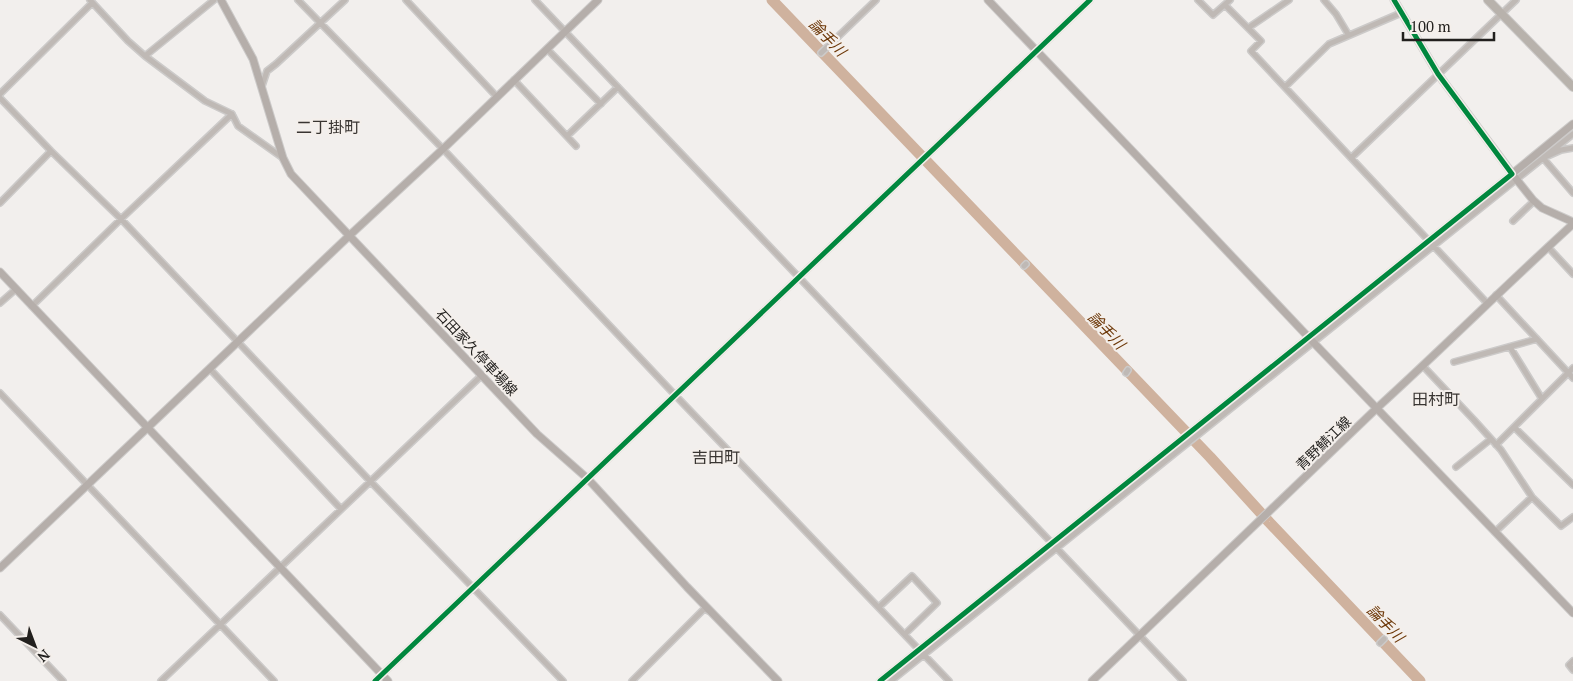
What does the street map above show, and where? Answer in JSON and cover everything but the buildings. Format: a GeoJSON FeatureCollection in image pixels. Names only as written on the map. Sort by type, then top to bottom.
{"type":"FeatureCollection","features":[{"type":"Feature","properties":{"kind":"main road"},"geometry":{"type":"LineString","coordinates":[[1488,0],[1573,87]]}},
{"type":"Feature","properties":{"kind":"street"},"geometry":{"type":"LineString","coordinates":[[145,56],[214,0]]}},
{"type":"Feature","properties":{"kind":"street","name":"石田家久停車場線"},"geometry":{"type":"LineString","coordinates":[[221,0],[253,59],[283,158],[291,174],[481,376],[537,434],[588,479],[710,612],[778,681]]}},
{"type":"Feature","properties":{"kind":"street"},"geometry":{"type":"LineString","coordinates":[[298,0],[443,149],[949,681]]}},
{"type":"Feature","properties":{"kind":"street"},"geometry":{"type":"LineString","coordinates":[[262,86],[267,71],[345,0]]}},
{"type":"Feature","properties":{"kind":"street"},"geometry":{"type":"LineString","coordinates":[[406,0],[497,97]]}},
{"type":"Feature","properties":{"kind":"street"},"geometry":{"type":"LineString","coordinates":[[535,0],[1183,681]]}},
{"type":"Feature","properties":{"kind":"street"},"geometry":{"type":"LineString","coordinates":[[0,568],[598,0]]}},
{"type":"Feature","properties":{"kind":"street"},"geometry":{"type":"LineString","coordinates":[[822,52],[876,0]]}},
{"type":"Feature","properties":{"kind":"street"},"geometry":{"type":"LineString","coordinates":[[988,0],[1310,340],[1573,613]]}},
{"type":"Feature","properties":{"kind":"street"},"geometry":{"type":"LineString","coordinates":[[375,681],[1090,0]]}},
{"type":"Feature","properties":{"kind":"street"},"geometry":{"type":"LineString","coordinates":[[1198,0],[1213,15],[1230,0]]}},
{"type":"Feature","properties":{"kind":"street"},"geometry":{"type":"LineString","coordinates":[[1248,28],[1289,0]]}},
{"type":"Feature","properties":{"kind":"street"},"geometry":{"type":"LineString","coordinates":[[1324,0],[1336,14],[1348,34]]}},
{"type":"Feature","properties":{"kind":"street","name":"青野鯖江線"},"geometry":{"type":"LineString","coordinates":[[1092,681],[1573,223],[1542,208],[1514,177],[1438,74],[1394,0]]}},
{"type":"Feature","properties":{"kind":"street"},"geometry":{"type":"LineString","coordinates":[[1351,158],[1516,0]]}},
{"type":"Feature","properties":{"kind":"street"},"geometry":{"type":"LineString","coordinates":[[0,94],[91,1],[128,41],[145,56],[205,100],[232,114],[238,126],[283,158]]}},
{"type":"Feature","properties":{"kind":"street"},"geometry":{"type":"LineString","coordinates":[[1225,5],[1260,41],[1251,51],[1487,304]]}},
{"type":"Feature","properties":{"kind":"street"},"geometry":{"type":"LineString","coordinates":[[1284,87],[1329,44],[1348,34],[1401,13]]}},
{"type":"Feature","properties":{"kind":"street"},"geometry":{"type":"LineString","coordinates":[[547,49],[601,104]]}},
{"type":"Feature","properties":{"kind":"street"},"geometry":{"type":"LineString","coordinates":[[514,80],[576,146]]}},
{"type":"Feature","properties":{"kind":"street"},"geometry":{"type":"LineString","coordinates":[[567,136],[618,87]]}},
{"type":"Feature","properties":{"kind":"street"},"geometry":{"type":"LineString","coordinates":[[0,98],[51,152],[121,219],[563,681]]}},
{"type":"Feature","properties":{"kind":"street"},"geometry":{"type":"LineString","coordinates":[[32,306],[232,114]]}},
{"type":"Feature","properties":{"kind":"street"},"geometry":{"type":"LineString","coordinates":[[880,681],[1054,545],[1431,244],[1514,177],[1573,124]]}},
{"type":"Feature","properties":{"kind":"street"},"geometry":{"type":"LineString","coordinates":[[1514,177],[1573,134]]}},
{"type":"Feature","properties":{"kind":"street"},"geometry":{"type":"LineString","coordinates":[[1542,158],[1561,150],[1573,148]]}},
{"type":"Feature","properties":{"kind":"street"},"geometry":{"type":"LineString","coordinates":[[0,203],[51,152]]}},
{"type":"Feature","properties":{"kind":"street"},"geometry":{"type":"LineString","coordinates":[[1542,158],[1573,193]]}},
{"type":"Feature","properties":{"kind":"street"},"geometry":{"type":"LineString","coordinates":[[1513,221],[1534,201]]}},
{"type":"Feature","properties":{"kind":"street"},"geometry":{"type":"LineString","coordinates":[[1548,247],[1573,274]]}},
{"type":"Feature","properties":{"kind":"street"},"geometry":{"type":"LineString","coordinates":[[0,272],[388,681]]}},
{"type":"Feature","properties":{"kind":"street"},"geometry":{"type":"LineString","coordinates":[[0,303],[16,289]]}},
{"type":"Feature","properties":{"kind":"street"},"geometry":{"type":"LineString","coordinates":[[1496,295],[1537,339],[1571,370],[1573,378]]}},
{"type":"Feature","properties":{"kind":"street"},"geometry":{"type":"LineString","coordinates":[[1454,362],[1537,339]]}},
{"type":"Feature","properties":{"kind":"street"},"geometry":{"type":"LineString","coordinates":[[1510,347],[1542,399]]}},
{"type":"Feature","properties":{"kind":"street"},"geometry":{"type":"LineString","coordinates":[[1423,366],[1496,445],[1532,497],[1561,526],[1573,517]]}},
{"type":"Feature","properties":{"kind":"street"},"geometry":{"type":"LineString","coordinates":[[210,369],[341,509]]}},
{"type":"Feature","properties":{"kind":"street"},"geometry":{"type":"LineString","coordinates":[[1496,445],[1571,370]]}},
{"type":"Feature","properties":{"kind":"street"},"geometry":{"type":"LineString","coordinates":[[160,681],[481,376]]}},
{"type":"Feature","properties":{"kind":"street"},"geometry":{"type":"LineString","coordinates":[[0,393],[274,681]]}},
{"type":"Feature","properties":{"kind":"street"},"geometry":{"type":"LineString","coordinates":[[1514,426],[1573,485]]}},
{"type":"Feature","properties":{"kind":"street"},"geometry":{"type":"LineString","coordinates":[[1456,467],[1491,439]]}},
{"type":"Feature","properties":{"kind":"street"},"geometry":{"type":"LineString","coordinates":[[1496,532],[1532,497]]}},
{"type":"Feature","properties":{"kind":"street"},"geometry":{"type":"LineString","coordinates":[[891,681],[1054,545]]}},
{"type":"Feature","properties":{"kind":"street"},"geometry":{"type":"LineString","coordinates":[[879,607],[912,576],[937,603],[904,634]]}},
{"type":"Feature","properties":{"kind":"street"},"geometry":{"type":"LineString","coordinates":[[632,681],[704,609],[710,612]]}},
{"type":"Feature","properties":{"kind":"street"},"geometry":{"type":"LineString","coordinates":[[0,615],[63,681]]}},
{"type":"Feature","properties":{"kind":"street"},"geometry":{"type":"LineString","coordinates":[[1573,661],[1569,665],[1573,670]]}},
{"type":"Feature","properties":{"kind":"waterway","name":"論手川"},"geometry":{"type":"LineString","coordinates":[[772,0],[1210,457],[1420,681]]}},
{"type":"Feature","properties":{"kind":"cycle path"},"geometry":{"type":"LineString","coordinates":[[375,681],[1090,0]]}},
{"type":"Feature","properties":{"kind":"cycle path"},"geometry":{"type":"LineString","coordinates":[[880,681],[1512,174],[1438,74],[1394,0]]}},
{"type":"Feature","properties":{"kind":"district","name":"二丁掛町"},"geometry":{"type":"Point","coordinates":[328,127]}},
{"type":"Feature","properties":{"kind":"district","name":"田村町"},"geometry":{"type":"Point","coordinates":[1436,399]}},
{"type":"Feature","properties":{"kind":"district","name":"吉田町"},"geometry":{"type":"Point","coordinates":[716,457]}}]}
